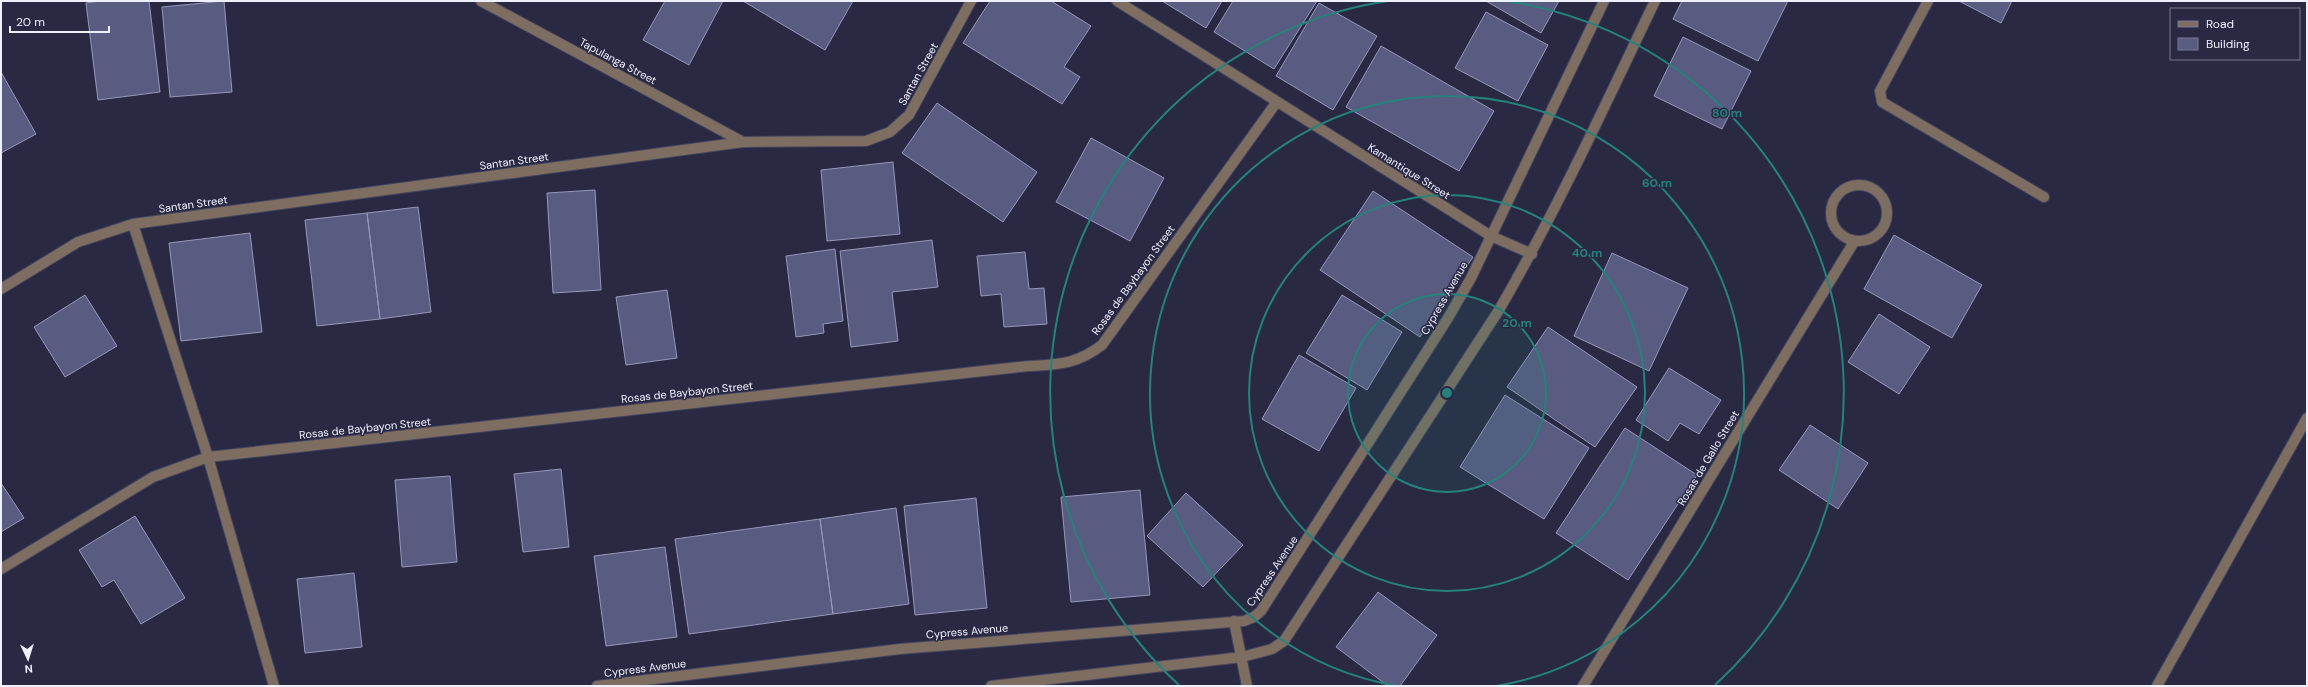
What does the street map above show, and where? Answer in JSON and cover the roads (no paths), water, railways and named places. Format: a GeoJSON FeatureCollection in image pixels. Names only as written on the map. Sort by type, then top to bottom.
{"type":"FeatureCollection","features":[{"type":"Feature","properties":{"kind":"street","name":"Tapulanga Street"},"geometry":{"type":"LineString","coordinates":[[481,1],[743,142]]}},
{"type":"Feature","properties":{"kind":"street","name":"Santan Street"},"geometry":{"type":"LineString","coordinates":[[1,289],[78,242],[133,224],[743,142],[866,141],[890,132],[909,115],[971,1]]}},
{"type":"Feature","properties":{"kind":"street","name":"Kamantique Street"},"geometry":{"type":"LineString","coordinates":[[1117,1],[1276,103],[1491,236],[1532,254]]}},
{"type":"Feature","properties":{"kind":"street","name":"Cypress Avenue"},"geometry":{"type":"LineString","coordinates":[[597,686],[900,649],[1234,621],[1254,618],[1262,612],[1448,318],[1471,278],[1604,1]]}},
{"type":"Feature","properties":{"kind":"street"},"geometry":{"type":"LineString","coordinates":[[991,686],[1242,657],[1272,649],[1284,641],[1499,310],[1532,254],[1655,1]]}},
{"type":"Feature","properties":{"kind":"street"},"geometry":{"type":"LineString","coordinates":[[1928,1],[1880,91],[1882,102],[2044,197]]}},
{"type":"Feature","properties":{"kind":"street","name":"Rosas de Baybayon Street"},"geometry":{"type":"LineString","coordinates":[[1,568],[153,477],[208,457],[1019,367],[1065,364],[1086,357],[1102,345],[1276,103]]}},
{"type":"Feature","properties":{"kind":"street"},"geometry":{"type":"LineString","coordinates":[[1853,185],[1873,188],[1886,203],[1886,223],[1873,238],[1854,242],[1837,232],[1830,214],[1836,195],[1853,185]]}},
{"type":"Feature","properties":{"kind":"street"},"geometry":{"type":"LineString","coordinates":[[133,224],[208,457],[274,686]]}},
{"type":"Feature","properties":{"kind":"street","name":"Rosas de Gallo Street"},"geometry":{"type":"LineString","coordinates":[[1583,686],[1854,242]]}},
{"type":"Feature","properties":{"kind":"street"},"geometry":{"type":"LineString","coordinates":[[2157,686],[2307,418]]}},
{"type":"Feature","properties":{"kind":"street"},"geometry":{"type":"LineString","coordinates":[[1234,621],[1247,686]]}}]}
